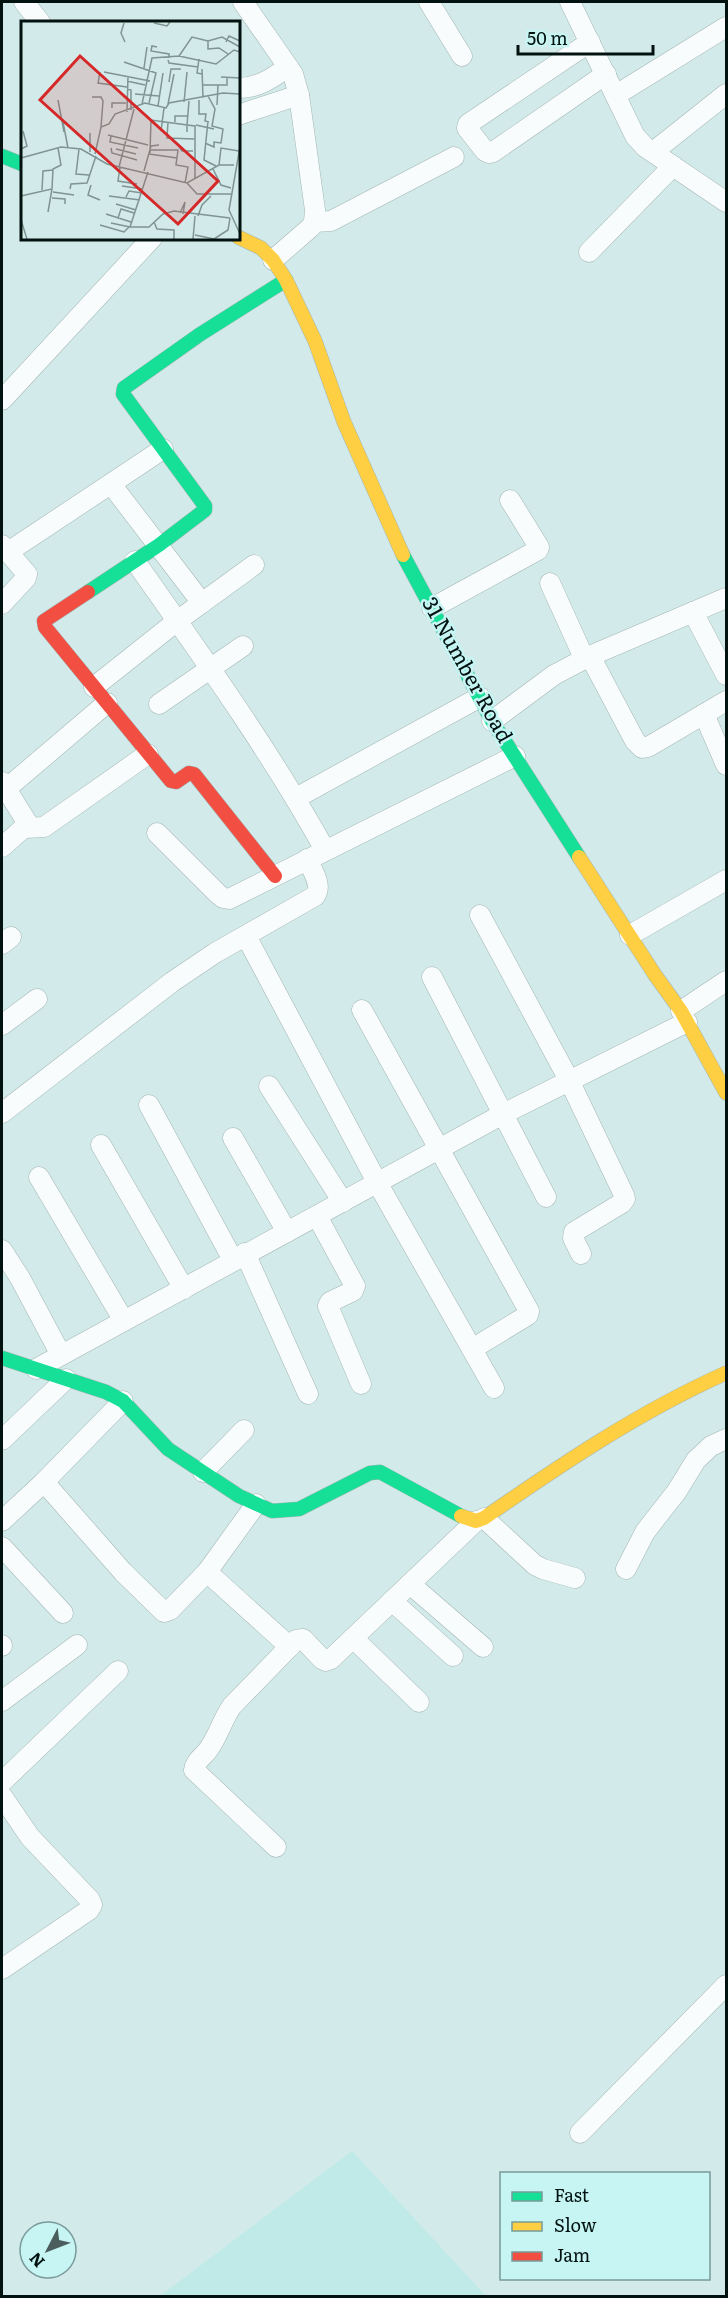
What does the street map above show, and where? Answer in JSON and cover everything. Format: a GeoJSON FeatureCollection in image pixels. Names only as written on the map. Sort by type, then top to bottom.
{"type":"FeatureCollection","features":[{"type":"Feature","properties":{"kind":"street"},"geometry":{"type":"LineString","coordinates":[[24,2],[39,21]]}},
{"type":"Feature","properties":{"kind":"street"},"geometry":{"type":"LineString","coordinates":[[243,2],[288,67],[299,95],[315,210],[311,227],[273,260]]}},
{"type":"Feature","properties":{"kind":"street"},"geometry":{"type":"LineString","coordinates":[[429,2],[462,56]]}},
{"type":"Feature","properties":{"kind":"street"},"geometry":{"type":"LineString","coordinates":[[570,2],[635,136],[653,152],[726,202]]}},
{"type":"Feature","properties":{"kind":"street"},"geometry":{"type":"LineString","coordinates":[[616,95],[726,27]]}},
{"type":"Feature","properties":{"kind":"street"},"geometry":{"type":"LineString","coordinates":[[590,42],[468,124],[467,128],[486,151],[493,152],[606,74]]}},
{"type":"Feature","properties":{"kind":"street"},"geometry":{"type":"LineString","coordinates":[[240,88],[252,88],[267,82],[288,67]]}},
{"type":"Feature","properties":{"kind":"street"},"geometry":{"type":"LineString","coordinates":[[653,152],[726,94]]}},
{"type":"Feature","properties":{"kind":"street"},"geometry":{"type":"LineString","coordinates":[[240,114],[299,95]]}},
{"type":"Feature","properties":{"kind":"street"},"geometry":{"type":"LineString","coordinates":[[2,156],[21,164]]}},
{"type":"Feature","properties":{"kind":"street"},"geometry":{"type":"LineString","coordinates":[[314,222],[331,221],[454,157]]}},
{"type":"Feature","properties":{"kind":"street"},"geometry":{"type":"LineString","coordinates":[[589,252],[673,166]]}},
{"type":"Feature","properties":{"kind":"street","name":"31 Number Road"},"geometry":{"type":"LineString","coordinates":[[240,238],[261,248],[273,260],[286,280],[315,341],[344,422],[380,507],[492,720],[684,1017],[726,1093]]}},
{"type":"Feature","properties":{"kind":"street"},"geometry":{"type":"LineString","coordinates":[[2,400],[150,240]]}},
{"type":"Feature","properties":{"kind":"street"},"geometry":{"type":"LineString","coordinates":[[275,876],[194,774],[189,773],[173,782],[45,627],[44,621],[159,545],[205,510],[205,506],[123,394],[124,388],[199,335],[286,280]]}},
{"type":"Feature","properties":{"kind":"street"},"geometry":{"type":"LineString","coordinates":[[2,604],[27,574],[5,549],[163,449]]}},
{"type":"Feature","properties":{"kind":"street"},"geometry":{"type":"LineString","coordinates":[[111,484],[202,603]]}},
{"type":"Feature","properties":{"kind":"street"},"geometry":{"type":"LineString","coordinates":[[432,609],[538,550],[539,547],[510,500]]}},
{"type":"Feature","properties":{"kind":"street"},"geometry":{"type":"LineString","coordinates":[[135,561],[210,668],[296,798],[325,850]]}},
{"type":"Feature","properties":{"kind":"street"},"geometry":{"type":"LineString","coordinates":[[94,687],[177,621],[254,565]]}},
{"type":"Feature","properties":{"kind":"street"},"geometry":{"type":"LineString","coordinates":[[550,583],[587,657],[635,741],[642,748],[648,747],[726,701]]}},
{"type":"Feature","properties":{"kind":"street"},"geometry":{"type":"LineString","coordinates":[[492,720],[554,675],[587,657],[726,598]]}},
{"type":"Feature","properties":{"kind":"street"},"geometry":{"type":"LineString","coordinates":[[693,612],[726,675]]}},
{"type":"Feature","properties":{"kind":"street"},"geometry":{"type":"LineString","coordinates":[[159,704],[243,646]]}},
{"type":"Feature","properties":{"kind":"street"},"geometry":{"type":"LineString","coordinates":[[296,798],[480,697]]}},
{"type":"Feature","properties":{"kind":"street"},"geometry":{"type":"LineString","coordinates":[[2,847],[28,824],[4,786],[107,703]]}},
{"type":"Feature","properties":{"kind":"street"},"geometry":{"type":"LineString","coordinates":[[704,714],[726,765]]}},
{"type":"Feature","properties":{"kind":"street"},"geometry":{"type":"LineString","coordinates":[[25,828],[44,827],[148,754]]}},
{"type":"Feature","properties":{"kind":"street"},"geometry":{"type":"LineString","coordinates":[[157,833],[223,898],[229,899],[515,756]]}},
{"type":"Feature","properties":{"kind":"street"},"geometry":{"type":"LineString","coordinates":[[2,1113],[172,982],[315,896],[319,891],[319,886],[307,859]]}},
{"type":"Feature","properties":{"kind":"street"},"geometry":{"type":"LineString","coordinates":[[630,935],[726,880]]}},
{"type":"Feature","properties":{"kind":"street"},"geometry":{"type":"LineString","coordinates":[[480,915],[569,1080],[625,1199],[574,1232],[573,1238],[581,1254]]}},
{"type":"Feature","properties":{"kind":"street"},"geometry":{"type":"LineString","coordinates":[[246,936],[378,1184],[494,1388]]}},
{"type":"Feature","properties":{"kind":"street"},"geometry":{"type":"LineString","coordinates":[[432,977],[546,1197]]}},
{"type":"Feature","properties":{"kind":"street"},"geometry":{"type":"LineString","coordinates":[[36,1369],[684,1017],[726,981]]}},
{"type":"Feature","properties":{"kind":"street"},"geometry":{"type":"LineString","coordinates":[[2,1025],[37,999]]}},
{"type":"Feature","properties":{"kind":"street"},"geometry":{"type":"LineString","coordinates":[[362,1010],[530,1313],[472,1349]]}},
{"type":"Feature","properties":{"kind":"street"},"geometry":{"type":"LineString","coordinates":[[269,1086],[343,1202]]}},
{"type":"Feature","properties":{"kind":"street"},"geometry":{"type":"LineString","coordinates":[[149,1105],[239,1257],[308,1394]]}},
{"type":"Feature","properties":{"kind":"street"},"geometry":{"type":"LineString","coordinates":[[233,1138],[287,1232]]}},
{"type":"Feature","properties":{"kind":"street"},"geometry":{"type":"LineString","coordinates":[[101,1145],[184,1289]]}},
{"type":"Feature","properties":{"kind":"street"},"geometry":{"type":"LineString","coordinates":[[39,1177],[124,1321]]}},
{"type":"Feature","properties":{"kind":"street"},"geometry":{"type":"LineString","coordinates":[[316,1216],[355,1286],[353,1291],[330,1302],[328,1306],[361,1384]]}},
{"type":"Feature","properties":{"kind":"street"},"geometry":{"type":"LineString","coordinates":[[2,1250],[20,1278],[61,1355]]}},
{"type":"Feature","properties":{"kind":"street"},"geometry":{"type":"LineString","coordinates":[[2,1358],[106,1392],[123,1401],[168,1449],[239,1496],[272,1511],[298,1509],[370,1473],[380,1473],[464,1517],[480,1519],[535,1565],[575,1578]]}},
{"type":"Feature","properties":{"kind":"street"},"geometry":{"type":"LineString","coordinates":[[276,1847],[194,1770],[209,1749],[224,1717],[232,1706],[296,1640],[303,1639],[322,1659],[326,1661],[331,1659],[480,1519],[567,1461],[683,1391],[726,1373]]}},
{"type":"Feature","properties":{"kind":"street"},"geometry":{"type":"LineString","coordinates":[[2,1440],[66,1378]]}},
{"type":"Feature","properties":{"kind":"street"},"geometry":{"type":"LineString","coordinates":[[2,1521],[44,1482],[123,1401]]}},
{"type":"Feature","properties":{"kind":"street"},"geometry":{"type":"LineString","coordinates":[[203,1472],[244,1430]]}},
{"type":"Feature","properties":{"kind":"street"},"geometry":{"type":"LineString","coordinates":[[626,1569],[645,1532],[677,1491],[696,1460],[711,1446],[726,1439]]}},
{"type":"Feature","properties":{"kind":"street"},"geometry":{"type":"LineString","coordinates":[[44,1482],[123,1572],[164,1612],[170,1610],[207,1572],[256,1504]]}},
{"type":"Feature","properties":{"kind":"street"},"geometry":{"type":"LineString","coordinates":[[2,1547],[63,1613]]}},
{"type":"Feature","properties":{"kind":"street"},"geometry":{"type":"LineString","coordinates":[[207,1572],[290,1647]]}},
{"type":"Feature","properties":{"kind":"street"},"geometry":{"type":"LineString","coordinates":[[410,1584],[483,1647]]}},
{"type":"Feature","properties":{"kind":"street"},"geometry":{"type":"LineString","coordinates":[[392,1601],[453,1656]]}},
{"type":"Feature","properties":{"kind":"street"},"geometry":{"type":"LineString","coordinates":[[353,1638],[418,1702]]}},
{"type":"Feature","properties":{"kind":"street"},"geometry":{"type":"LineString","coordinates":[[2,1701],[77,1645]]}},
{"type":"Feature","properties":{"kind":"street"},"geometry":{"type":"LineString","coordinates":[[2,1782],[118,1671]]}},
{"type":"Feature","properties":{"kind":"street"},"geometry":{"type":"LineString","coordinates":[[2,1969],[89,1910],[92,1905],[90,1900],[4,1808]]}},
{"type":"Feature","properties":{"kind":"street"},"geometry":{"type":"LineString","coordinates":[[580,2133],[726,1984]]}},
{"type":"Feature","properties":{"kind":"shaded area"},"geometry":{"type":"Polygon","coordinates":[[[352,2151],[486,2296],[160,2296],[352,2151]]]}},
{"type":"Feature","properties":{"kind":"traffic: fast"},"geometry":{"type":"LineString","coordinates":[[2,156],[21,164]]}},
{"type":"Feature","properties":{"kind":"traffic: fast"},"geometry":{"type":"LineString","coordinates":[[88,592],[159,545],[205,510],[205,506],[123,394],[124,388],[199,335],[286,280]]}},
{"type":"Feature","properties":{"kind":"traffic: fast"},"geometry":{"type":"LineString","coordinates":[[403,555],[492,721],[579,857]]}},
{"type":"Feature","properties":{"kind":"traffic: fast"},"geometry":{"type":"LineString","coordinates":[[2,1358],[106,1392],[123,1401],[168,1449],[239,1496],[272,1511],[299,1509],[370,1473],[380,1472],[461,1516]]}},
{"type":"Feature","properties":{"kind":"traffic: slow"},"geometry":{"type":"LineString","coordinates":[[240,238],[261,248],[273,260],[286,280],[315,341],[344,422],[403,555]]}},
{"type":"Feature","properties":{"kind":"traffic: slow"},"geometry":{"type":"LineString","coordinates":[[579,857],[681,1011],[726,1093]]}},
{"type":"Feature","properties":{"kind":"traffic: slow"},"geometry":{"type":"LineString","coordinates":[[461,1516],[476,1521],[484,1518],[632,1422],[726,1373]]}},
{"type":"Feature","properties":{"kind":"traffic: jam"},"geometry":{"type":"LineString","coordinates":[[88,592],[44,621],[45,627],[171,781],[176,782],[189,773],[194,774],[275,876]]}}]}
